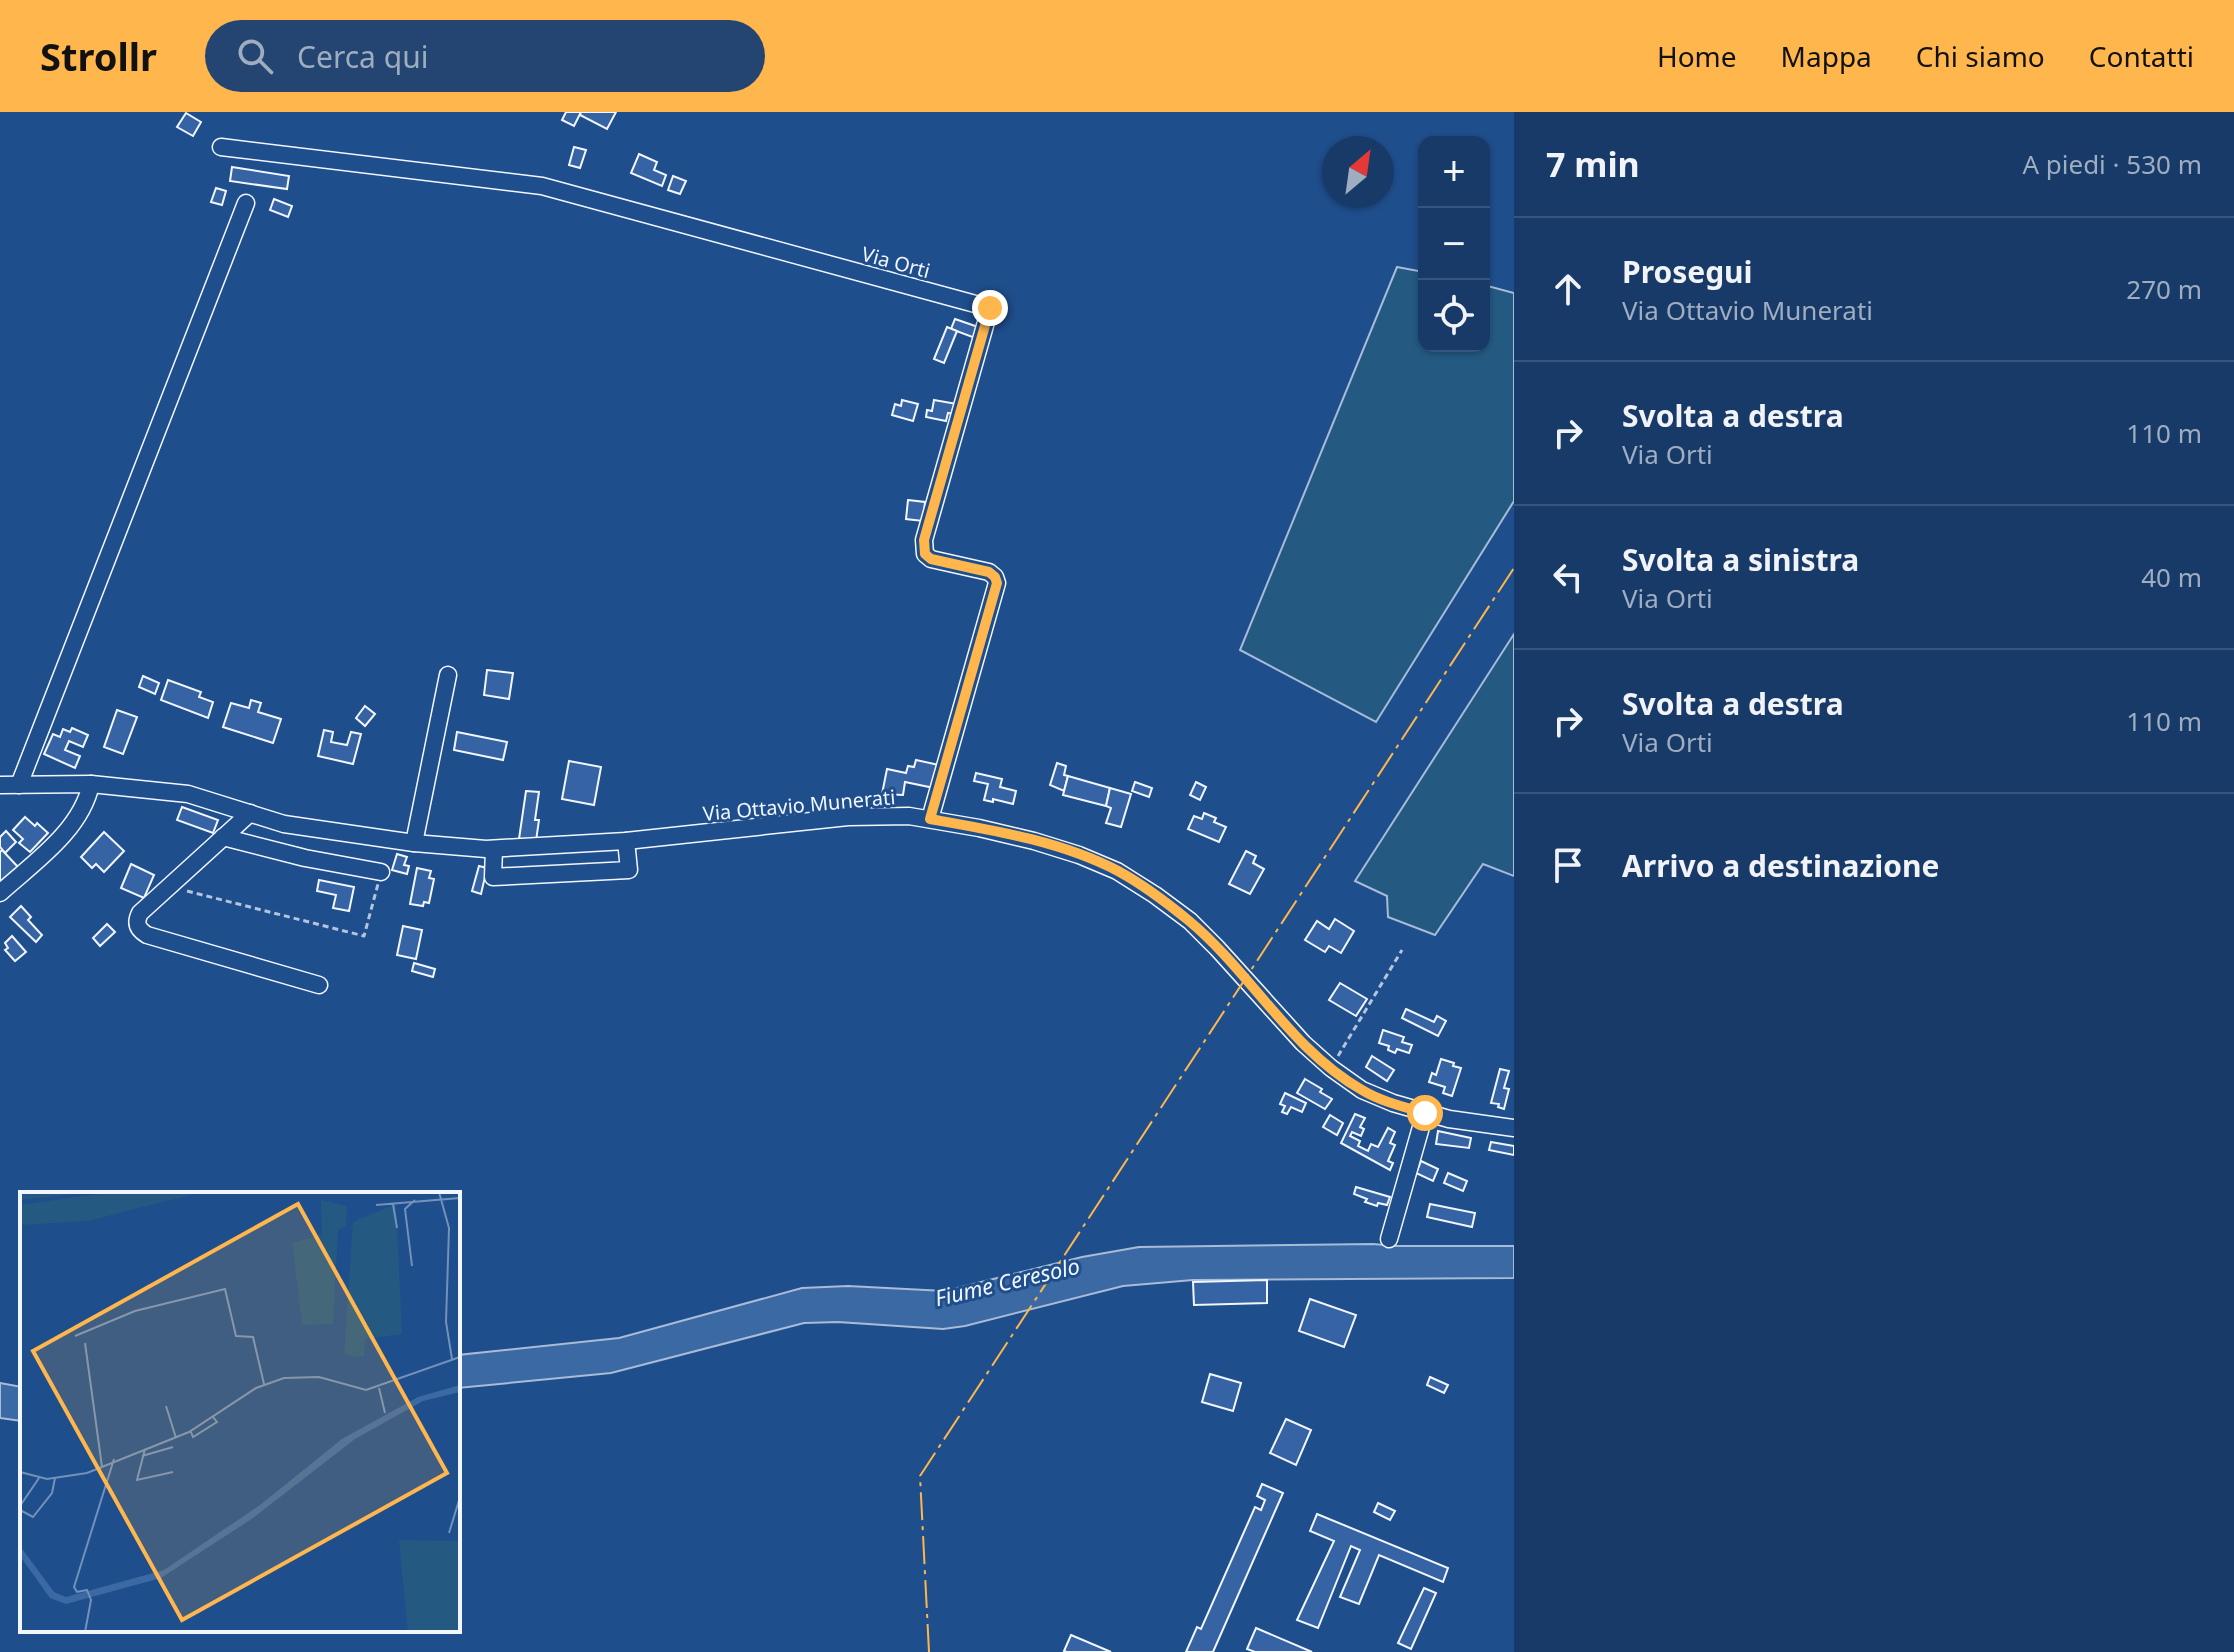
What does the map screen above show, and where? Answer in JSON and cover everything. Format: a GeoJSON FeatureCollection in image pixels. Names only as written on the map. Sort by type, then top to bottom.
{"type":"FeatureCollection","features":[{"type":"Feature","properties":{"kind":"street","name":"Via Orti"},"geometry":{"type":"LineString","coordinates":[[221,147],[542,186],[990,308],[924,548],[931,559],[989,572],[997,583],[930,819]]}},
{"type":"Feature","properties":{"kind":"street"},"geometry":{"type":"LineString","coordinates":[[19,785],[246,203]]}},
{"type":"Feature","properties":{"kind":"street"},"geometry":{"type":"LineString","coordinates":[[414,843],[448,675]]}},
{"type":"Feature","properties":{"kind":"street","name":"Via Ottavio Munerati"},"geometry":{"type":"LineString","coordinates":[[0,785],[91,784],[188,794],[284,824],[414,843],[494,849],[626,841],[848,817],[909,816],[1034,841],[1117,871],[1190,921],[1303,1043],[1362,1090],[1425,1113],[1514,1128]]}},
{"type":"Feature","properties":{"kind":"street"},"geometry":{"type":"LineString","coordinates":[[0,893],[59,840],[84,805],[91,784]]}},
{"type":"Feature","properties":{"kind":"street"},"geometry":{"type":"LineString","coordinates":[[250,813],[140,913],[137,924],[142,932],[319,985]]}},
{"type":"Feature","properties":{"kind":"street"},"geometry":{"type":"LineString","coordinates":[[223,837],[305,858],[381,872]]}},
{"type":"Feature","properties":{"kind":"street"},"geometry":{"type":"LineString","coordinates":[[494,849],[493,877],[629,870],[626,841]]}},
{"type":"Feature","properties":{"kind":"street"},"geometry":{"type":"LineString","coordinates":[[1389,1239],[1425,1113]]}},
{"type":"Feature","properties":{"kind":"path"},"geometry":{"type":"LineString","coordinates":[[173,883],[193,893],[364,936],[381,872]]}},
{"type":"Feature","properties":{"kind":"path"},"geometry":{"type":"LineString","coordinates":[[1331,1068],[1402,950]]}},
{"type":"Feature","properties":{"kind":"shaded area"},"geometry":{"type":"Polygon","coordinates":[[[1397,267],[1418,271],[1418,352],[1490,352],[1490,287],[1514,293],[1514,501],[1376,722],[1240,650],[1397,267]]]}},
{"type":"Feature","properties":{"kind":"shaded area"},"geometry":{"type":"Polygon","coordinates":[[[1514,634],[1514,876],[1483,864],[1435,935],[1388,917],[1387,896],[1355,881],[1514,634]]]}},
{"type":"Feature","properties":{"kind":"water","name":"Fiume Ceresolo"},"geometry":{"type":"Polygon","coordinates":[[[1514,1246],[1514,1278],[1193,1280],[1123,1286],[965,1326],[943,1329],[838,1322],[804,1323],[611,1373],[460,1388],[460,1355],[619,1338],[802,1288],[848,1286],[945,1291],[1082,1257],[1139,1247],[1514,1246]]]}},
{"type":"Feature","properties":{"kind":"water"},"geometry":{"type":"Polygon","coordinates":[[[0,1383],[20,1387],[20,1421],[0,1418],[0,1383]]]}},
{"type":"Feature","properties":{"kind":"building"},"geometry":{"type":"Polygon","coordinates":[[[566,112],[581,112],[574,126],[562,120],[566,112]]]}},
{"type":"Feature","properties":{"kind":"building"},"geometry":{"type":"Polygon","coordinates":[[[581,112],[616,112],[607,129],[580,115],[581,112]]]}},
{"type":"Feature","properties":{"kind":"building"},"geometry":{"type":"Polygon","coordinates":[[[186,113],[201,122],[193,136],[177,127],[186,113]]]}},
{"type":"Feature","properties":{"kind":"building"},"geometry":{"type":"Polygon","coordinates":[[[574,147],[586,150],[580,168],[569,165],[574,147]]]}},
{"type":"Feature","properties":{"kind":"building"},"geometry":{"type":"Polygon","coordinates":[[[639,154],[657,162],[654,170],[666,175],[662,186],[631,173],[639,154]]]}},
{"type":"Feature","properties":{"kind":"building"},"geometry":{"type":"Polygon","coordinates":[[[232,167],[289,176],[287,189],[230,181],[232,167]]]}},
{"type":"Feature","properties":{"kind":"building"},"geometry":{"type":"Polygon","coordinates":[[[673,176],[686,181],[680,194],[668,190],[673,176]]]}},
{"type":"Feature","properties":{"kind":"building"},"geometry":{"type":"Polygon","coordinates":[[[216,188],[226,191],[222,205],[211,202],[216,188]]]}},
{"type":"Feature","properties":{"kind":"building"},"geometry":{"type":"Polygon","coordinates":[[[274,199],[292,206],[288,217],[270,210],[274,199]]]}},
{"type":"Feature","properties":{"kind":"building"},"geometry":{"type":"Polygon","coordinates":[[[955,319],[978,327],[975,338],[951,329],[955,319]]]}},
{"type":"Feature","properties":{"kind":"building"},"geometry":{"type":"Polygon","coordinates":[[[947,327],[957,331],[944,363],[934,359],[947,327]]]}},
{"type":"Feature","properties":{"kind":"building"},"geometry":{"type":"Polygon","coordinates":[[[902,400],[918,404],[913,421],[892,415],[895,404],[901,406],[902,400]]]}},
{"type":"Feature","properties":{"kind":"building"},"geometry":{"type":"Polygon","coordinates":[[[934,400],[957,404],[954,414],[948,413],[946,421],[926,417],[927,410],[932,411],[934,400]]]}},
{"type":"Feature","properties":{"kind":"building"},"geometry":{"type":"Polygon","coordinates":[[[908,500],[925,502],[923,521],[906,519],[908,500]]]}},
{"type":"Feature","properties":{"kind":"building"},"geometry":{"type":"Polygon","coordinates":[[[487,670],[513,673],[509,699],[484,695],[487,670]]]}},
{"type":"Feature","properties":{"kind":"building"},"geometry":{"type":"Polygon","coordinates":[[[143,676],[159,683],[155,694],[139,687],[143,676]]]}},
{"type":"Feature","properties":{"kind":"building"},"geometry":{"type":"Polygon","coordinates":[[[168,680],[201,692],[199,697],[213,702],[208,718],[161,700],[168,680]]]}},
{"type":"Feature","properties":{"kind":"building"},"geometry":{"type":"Polygon","coordinates":[[[251,700],[261,703],[258,712],[281,719],[273,743],[223,727],[231,703],[249,708],[251,700]]]}},
{"type":"Feature","properties":{"kind":"building"},"geometry":{"type":"Polygon","coordinates":[[[365,706],[375,714],[365,726],[356,718],[365,706]]]}},
{"type":"Feature","properties":{"kind":"building"},"geometry":{"type":"Polygon","coordinates":[[[117,710],[137,717],[123,754],[104,747],[117,710]]]}},
{"type":"Feature","properties":{"kind":"building"},"geometry":{"type":"Polygon","coordinates":[[[72,728],[88,735],[83,747],[69,741],[65,750],[80,756],[75,768],[44,754],[53,734],[60,737],[63,729],[70,732],[72,728]]]}},
{"type":"Feature","properties":{"kind":"building"},"geometry":{"type":"Polygon","coordinates":[[[324,730],[333,732],[331,742],[347,745],[351,732],[361,734],[353,764],[318,756],[324,730]]]}},
{"type":"Feature","properties":{"kind":"building"},"geometry":{"type":"Polygon","coordinates":[[[457,732],[507,742],[503,760],[454,750],[457,732]]]}},
{"type":"Feature","properties":{"kind":"building"},"geometry":{"type":"Polygon","coordinates":[[[916,760],[939,765],[934,788],[905,782],[903,795],[882,794],[887,769],[906,773],[908,766],[914,767],[916,760]]]}},
{"type":"Feature","properties":{"kind":"building"},"geometry":{"type":"Polygon","coordinates":[[[569,761],[601,767],[594,805],[562,799],[569,761]]]}},
{"type":"Feature","properties":{"kind":"building"},"geometry":{"type":"Polygon","coordinates":[[[1057,763],[1066,766],[1064,775],[1068,776],[1064,791],[1050,785],[1057,763]]]}},
{"type":"Feature","properties":{"kind":"building"},"geometry":{"type":"Polygon","coordinates":[[[976,773],[1002,779],[1000,787],[1016,791],[1013,804],[984,800],[988,784],[974,781],[976,773]]]}},
{"type":"Feature","properties":{"kind":"building"},"geometry":{"type":"Polygon","coordinates":[[[1068,776],[1110,788],[1106,806],[1063,795],[1068,776]]]}},
{"type":"Feature","properties":{"kind":"building"},"geometry":{"type":"Polygon","coordinates":[[[1135,782],[1152,788],[1149,797],[1132,791],[1135,782]]]}},
{"type":"Feature","properties":{"kind":"building"},"geometry":{"type":"Polygon","coordinates":[[[1196,782],[1206,787],[1200,800],[1190,795],[1196,782]]]}},
{"type":"Feature","properties":{"kind":"building"},"geometry":{"type":"Polygon","coordinates":[[[1110,788],[1131,794],[1121,827],[1106,823],[1111,808],[1106,806],[1110,788]]]}},
{"type":"Feature","properties":{"kind":"building"},"geometry":{"type":"Polygon","coordinates":[[[526,791],[539,792],[536,841],[519,839],[526,791]]]}},
{"type":"Feature","properties":{"kind":"building"},"geometry":{"type":"Polygon","coordinates":[[[182,807],[218,820],[213,833],[177,820],[182,807]]]}},
{"type":"Feature","properties":{"kind":"building"},"geometry":{"type":"Polygon","coordinates":[[[1204,813],[1226,827],[1219,842],[1188,829],[1194,816],[1202,819],[1204,813]]]}},
{"type":"Feature","properties":{"kind":"building"},"geometry":{"type":"Polygon","coordinates":[[[25,817],[48,833],[30,852],[19,843],[23,839],[13,830],[25,817]]]}},
{"type":"Feature","properties":{"kind":"building"},"geometry":{"type":"Polygon","coordinates":[[[6,831],[16,842],[5,853],[0,847],[0,837],[6,831]]]}},
{"type":"Feature","properties":{"kind":"building"},"geometry":{"type":"Polygon","coordinates":[[[104,832],[124,851],[104,872],[96,864],[92,868],[81,857],[104,832]]]}},
{"type":"Feature","properties":{"kind":"building"},"geometry":{"type":"Polygon","coordinates":[[[2,850],[18,867],[0,883],[0,852],[2,850]]]}},
{"type":"Feature","properties":{"kind":"building"},"geometry":{"type":"Polygon","coordinates":[[[1246,851],[1256,856],[1253,863],[1264,869],[1250,894],[1229,884],[1246,851]]]}},
{"type":"Feature","properties":{"kind":"building"},"geometry":{"type":"Polygon","coordinates":[[[397,854],[407,857],[404,865],[409,866],[407,874],[392,870],[397,854]]]}},
{"type":"Feature","properties":{"kind":"building"},"geometry":{"type":"Polygon","coordinates":[[[131,864],[154,875],[144,898],[121,888],[131,864]]]}},
{"type":"Feature","properties":{"kind":"building"},"geometry":{"type":"Polygon","coordinates":[[[479,866],[487,868],[481,894],[472,891],[479,866]]]}},
{"type":"Feature","properties":{"kind":"building"},"geometry":{"type":"Polygon","coordinates":[[[417,868],[431,871],[429,878],[434,879],[429,903],[424,902],[423,906],[410,904],[417,868]]]}},
{"type":"Feature","properties":{"kind":"building"},"geometry":{"type":"Polygon","coordinates":[[[319,880],[354,887],[349,911],[333,908],[336,895],[317,891],[319,880]]]}},
{"type":"Feature","properties":{"kind":"building"},"geometry":{"type":"Polygon","coordinates":[[[21,906],[31,917],[28,920],[42,935],[36,942],[10,917],[21,906]]]}},
{"type":"Feature","properties":{"kind":"building"},"geometry":{"type":"Polygon","coordinates":[[[1335,919],[1354,931],[1341,953],[1329,946],[1325,952],[1305,940],[1317,921],[1329,929],[1335,919]]]}},
{"type":"Feature","properties":{"kind":"building"},"geometry":{"type":"Polygon","coordinates":[[[107,924],[115,932],[100,946],[93,938],[107,924]]]}},
{"type":"Feature","properties":{"kind":"building"},"geometry":{"type":"Polygon","coordinates":[[[403,926],[422,930],[416,959],[397,955],[403,926]]]}},
{"type":"Feature","properties":{"kind":"building"},"geometry":{"type":"Polygon","coordinates":[[[12,936],[26,952],[15,961],[5,950],[8,948],[5,943],[12,936]]]}},
{"type":"Feature","properties":{"kind":"building"},"geometry":{"type":"Polygon","coordinates":[[[414,963],[435,969],[433,977],[412,971],[414,963]]]}},
{"type":"Feature","properties":{"kind":"building"},"geometry":{"type":"Polygon","coordinates":[[[1340,983],[1367,999],[1356,1016],[1329,1000],[1340,983]]]}},
{"type":"Feature","properties":{"kind":"building"},"geometry":{"type":"Polygon","coordinates":[[[1406,1009],[1434,1022],[1437,1016],[1446,1021],[1438,1036],[1402,1018],[1406,1009]]]}},
{"type":"Feature","properties":{"kind":"building"},"geometry":{"type":"Polygon","coordinates":[[[1383,1030],[1404,1037],[1402,1042],[1412,1045],[1409,1053],[1397,1049],[1395,1053],[1388,1050],[1389,1046],[1379,1043],[1383,1030]]]}},
{"type":"Feature","properties":{"kind":"building"},"geometry":{"type":"Polygon","coordinates":[[[1372,1056],[1394,1070],[1387,1081],[1366,1067],[1372,1056]]]}},
{"type":"Feature","properties":{"kind":"building"},"geometry":{"type":"Polygon","coordinates":[[[1441,1059],[1461,1068],[1452,1096],[1443,1093],[1445,1087],[1429,1082],[1432,1073],[1436,1075],[1441,1059]]]}},
{"type":"Feature","properties":{"kind":"building"},"geometry":{"type":"Polygon","coordinates":[[[1500,1069],[1509,1071],[1504,1088],[1509,1089],[1504,1109],[1498,1107],[1499,1104],[1491,1103],[1500,1069]]]}},
{"type":"Feature","properties":{"kind":"building"},"geometry":{"type":"Polygon","coordinates":[[[1305,1079],[1332,1099],[1325,1109],[1297,1093],[1305,1079]]]}},
{"type":"Feature","properties":{"kind":"building"},"geometry":{"type":"Polygon","coordinates":[[[1285,1093],[1306,1103],[1302,1112],[1291,1107],[1287,1114],[1282,1112],[1285,1106],[1280,1104],[1285,1093]]]}},
{"type":"Feature","properties":{"kind":"building"},"geometry":{"type":"Polygon","coordinates":[[[1355,1114],[1365,1118],[1360,1127],[1364,1129],[1361,1136],[1352,1132],[1350,1136],[1360,1141],[1358,1146],[1368,1151],[1371,1144],[1378,1147],[1388,1128],[1395,1132],[1390,1143],[1395,1145],[1388,1161],[1393,1163],[1390,1170],[1341,1143],[1355,1114]]]}},
{"type":"Feature","properties":{"kind":"building"},"geometry":{"type":"Polygon","coordinates":[[[1330,1115],[1343,1123],[1337,1135],[1323,1127],[1330,1115]]]}},
{"type":"Feature","properties":{"kind":"building"},"geometry":{"type":"Polygon","coordinates":[[[1438,1131],[1471,1138],[1469,1148],[1436,1144],[1438,1131]]]}},
{"type":"Feature","properties":{"kind":"building"},"geometry":{"type":"Polygon","coordinates":[[[1491,1142],[1514,1146],[1514,1155],[1489,1150],[1491,1142]]]}},
{"type":"Feature","properties":{"kind":"building"},"geometry":{"type":"Polygon","coordinates":[[[1421,1161],[1438,1169],[1433,1181],[1416,1173],[1421,1161]]]}},
{"type":"Feature","properties":{"kind":"building"},"geometry":{"type":"Polygon","coordinates":[[[1448,1173],[1467,1181],[1463,1191],[1444,1183],[1448,1173]]]}},
{"type":"Feature","properties":{"kind":"building"},"geometry":{"type":"Polygon","coordinates":[[[1356,1187],[1390,1197],[1387,1205],[1365,1202],[1367,1199],[1354,1194],[1356,1187]]]}},
{"type":"Feature","properties":{"kind":"building"},"geometry":{"type":"Polygon","coordinates":[[[1430,1204],[1475,1213],[1472,1227],[1427,1217],[1430,1204]]]}},
{"type":"Feature","properties":{"kind":"building"},"geometry":{"type":"Polygon","coordinates":[[[1267,1280],[1267,1303],[1194,1305],[1193,1282],[1267,1280]]]}},
{"type":"Feature","properties":{"kind":"building"},"geometry":{"type":"Polygon","coordinates":[[[1310,1299],[1356,1315],[1344,1347],[1299,1331],[1310,1299]]]}},
{"type":"Feature","properties":{"kind":"building"},"geometry":{"type":"Polygon","coordinates":[[[1210,1374],[1241,1383],[1233,1411],[1202,1402],[1210,1374]]]}},
{"type":"Feature","properties":{"kind":"building"},"geometry":{"type":"Polygon","coordinates":[[[1430,1377],[1448,1385],[1444,1393],[1427,1385],[1430,1377]]]}},
{"type":"Feature","properties":{"kind":"building"},"geometry":{"type":"Polygon","coordinates":[[[1286,1419],[1311,1430],[1296,1465],[1270,1453],[1286,1419]]]}},
{"type":"Feature","properties":{"kind":"building"},"geometry":{"type":"Polygon","coordinates":[[[1262,1484],[1283,1493],[1213,1652],[1186,1652],[1197,1627],[1201,1629],[1255,1507],[1261,1510],[1265,1500],[1257,1496],[1262,1484]]]}},
{"type":"Feature","properties":{"kind":"building"},"geometry":{"type":"Polygon","coordinates":[[[1378,1503],[1395,1511],[1390,1520],[1374,1512],[1378,1503]]]}},
{"type":"Feature","properties":{"kind":"building"},"geometry":{"type":"Polygon","coordinates":[[[1317,1514],[1448,1568],[1443,1582],[1379,1555],[1359,1604],[1340,1597],[1360,1550],[1351,1546],[1318,1628],[1297,1620],[1334,1541],[1310,1531],[1317,1514]]]}},
{"type":"Feature","properties":{"kind":"building"},"geometry":{"type":"Polygon","coordinates":[[[1424,1588],[1436,1593],[1411,1649],[1398,1643],[1424,1588]]]}},
{"type":"Feature","properties":{"kind":"building"},"geometry":{"type":"Polygon","coordinates":[[[1256,1628],[1312,1652],[1255,1652],[1247,1649],[1256,1628]]]}},
{"type":"Feature","properties":{"kind":"building"},"geometry":{"type":"Polygon","coordinates":[[[1071,1635],[1111,1652],[1064,1651],[1071,1635]]]}},
{"type":"Feature","properties":{"kind":"power"},"geometry":{"type":"LineString","coordinates":[[929,1652],[920,1476],[1514,568]]}},
{"type":"Feature","properties":{"kind":"route"},"geometry":{"type":"LineString","coordinates":[[990,308],[924,548],[931,559],[989,572],[997,583],[930,819],[1034,841],[1117,871],[1190,921],[1303,1043],[1331,1068],[1362,1090],[1425,1113]]}}]}
